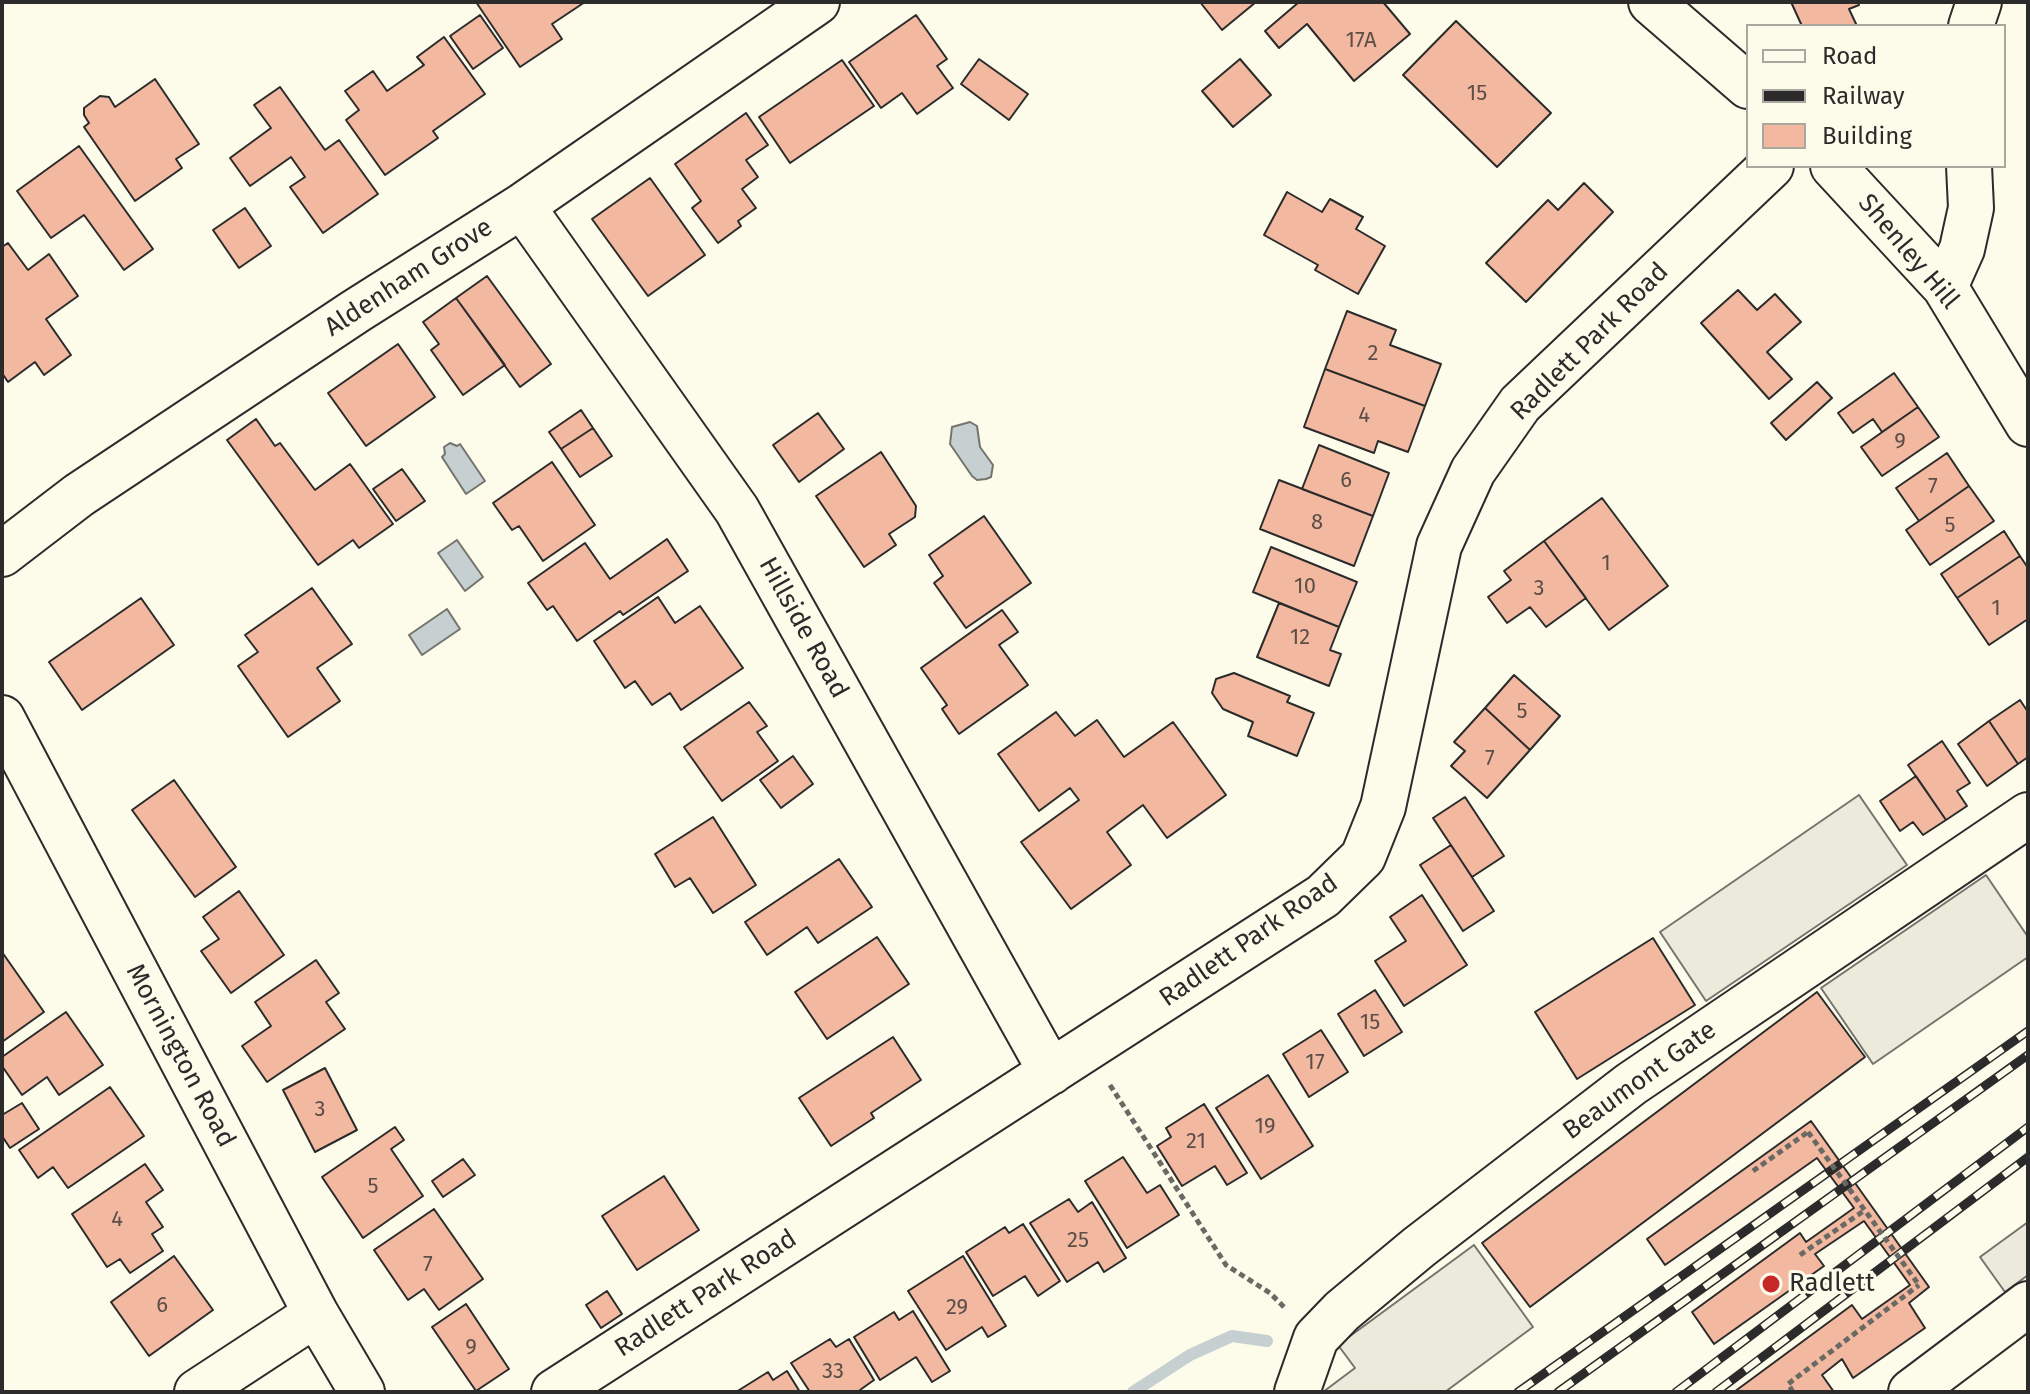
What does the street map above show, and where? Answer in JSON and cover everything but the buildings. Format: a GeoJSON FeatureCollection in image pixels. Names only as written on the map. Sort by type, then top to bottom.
{"type":"FeatureCollection","features":[{"type":"Feature","properties":{"kind":"street","name":"Aldenham Grove"},"geometry":{"type":"LineString","coordinates":[[2,554],[119,469],[356,311],[522,206],[817,2]]}},
{"type":"Feature","properties":{"kind":"street"},"geometry":{"type":"LineString","coordinates":[[1651,2],[1746,84]]}},
{"type":"Feature","properties":{"kind":"street"},"geometry":{"type":"LineString","coordinates":[[1972,24],[1979,2]]}},
{"type":"Feature","properties":{"kind":"street","name":"Radlett Park Road"},"geometry":{"type":"LineString","coordinates":[[554,1392],[1323,896],[1363,857],[1383,807],[1439,546],[1473,471],[1520,404],[1769,168]]}},
{"type":"Feature","properties":{"kind":"street","name":"Shenley Hill"},"geometry":{"type":"LineString","coordinates":[[1835,168],[1945,287],[2028,424]]}},
{"type":"Feature","properties":{"kind":"street"},"geometry":{"type":"LineString","coordinates":[[1945,287],[1962,249],[1971,208],[1969,168]]}},
{"type":"Feature","properties":{"kind":"street","name":"Hillside Road"},"geometry":{"type":"LineString","coordinates":[[522,206],[737,510],[1051,1072]]}},
{"type":"Feature","properties":{"kind":"street","name":"Mornington Road"},"geometry":{"type":"LineString","coordinates":[[2,718],[316,1314],[362,1392]]}},
{"type":"Feature","properties":{"kind":"street","name":"Beaumont Gate"},"geometry":{"type":"LineString","coordinates":[[1297,1392],[1316,1338],[1342,1311],[1419,1247],[1631,1084],[2028,815]]}},
{"type":"Feature","properties":{"kind":"street"},"geometry":{"type":"LineString","coordinates":[[1911,1392],[2028,1304]]}},
{"type":"Feature","properties":{"kind":"street"},"geometry":{"type":"LineString","coordinates":[[197,1392],[316,1314]]}},
{"type":"Feature","properties":{"kind":"path"},"geometry":{"type":"LineString","coordinates":[[1087,1050],[1226,1265],[1270,1293],[1316,1338]]}},
{"type":"Feature","properties":{"kind":"path"},"geometry":{"type":"LineString","coordinates":[[1753,1171],[1808,1132],[1919,1285],[1788,1384],[1793,1392]]}},
{"type":"Feature","properties":{"kind":"path"},"geometry":{"type":"LineString","coordinates":[[1800,1255],[1865,1210]]}},
{"type":"Feature","properties":{"kind":"shaded area"},"geometry":{"type":"Polygon","coordinates":[[[970,422],[977,426],[980,447],[993,465],[991,477],[986,479],[977,480],[972,476],[950,444],[952,427],[970,422]]]}},
{"type":"Feature","properties":{"kind":"shaded area"},"geometry":{"type":"Polygon","coordinates":[[[450,443],[460,444],[485,481],[466,494],[442,457],[444,447],[450,443]]]}},
{"type":"Feature","properties":{"kind":"shaded area"},"geometry":{"type":"Polygon","coordinates":[[[457,540],[483,577],[465,591],[438,553],[457,540]]]}},
{"type":"Feature","properties":{"kind":"shaded area"},"geometry":{"type":"Polygon","coordinates":[[[447,609],[460,629],[422,655],[409,635],[447,609]]]}},
{"type":"Feature","properties":{"kind":"shaded area"},"geometry":{"type":"Polygon","coordinates":[[[1859,795],[1907,865],[1706,1001],[1660,932],[1859,795]]]}},
{"type":"Feature","properties":{"kind":"shaded area"},"geometry":{"type":"Polygon","coordinates":[[[1986,875],[2028,937],[2028,957],[1873,1064],[1821,988],[1986,875]]]}},
{"type":"Feature","properties":{"kind":"shaded area"},"geometry":{"type":"Polygon","coordinates":[[[2028,1222],[2028,1275],[2005,1292],[1980,1257],[2028,1222]]]}},
{"type":"Feature","properties":{"kind":"shaded area"},"geometry":{"type":"Polygon","coordinates":[[[1474,1245],[1533,1327],[1445,1392],[1323,1392],[1355,1368],[1338,1345],[1474,1245]]]}},
{"type":"Feature","properties":{"kind":"waterway"},"geometry":{"type":"LineString","coordinates":[[1133,1392],[1190,1355],[1232,1336],[1267,1341]]}},
{"type":"Feature","properties":{"kind":"railway"},"geometry":{"type":"LineString","coordinates":[[1518,1392],[2028,1031]]}},
{"type":"Feature","properties":{"kind":"railway"},"geometry":{"type":"LineString","coordinates":[[1558,1392],[2028,1055]]}},
{"type":"Feature","properties":{"kind":"railway"},"geometry":{"type":"LineString","coordinates":[[1676,1392],[2028,1127]]}},
{"type":"Feature","properties":{"kind":"railway"},"geometry":{"type":"LineString","coordinates":[[1716,1392],[2028,1157]]}},
{"type":"Feature","properties":{"kind":"place","name":"Radlett"},"geometry":{"type":"Point","coordinates":[1771,1284]}}]}
